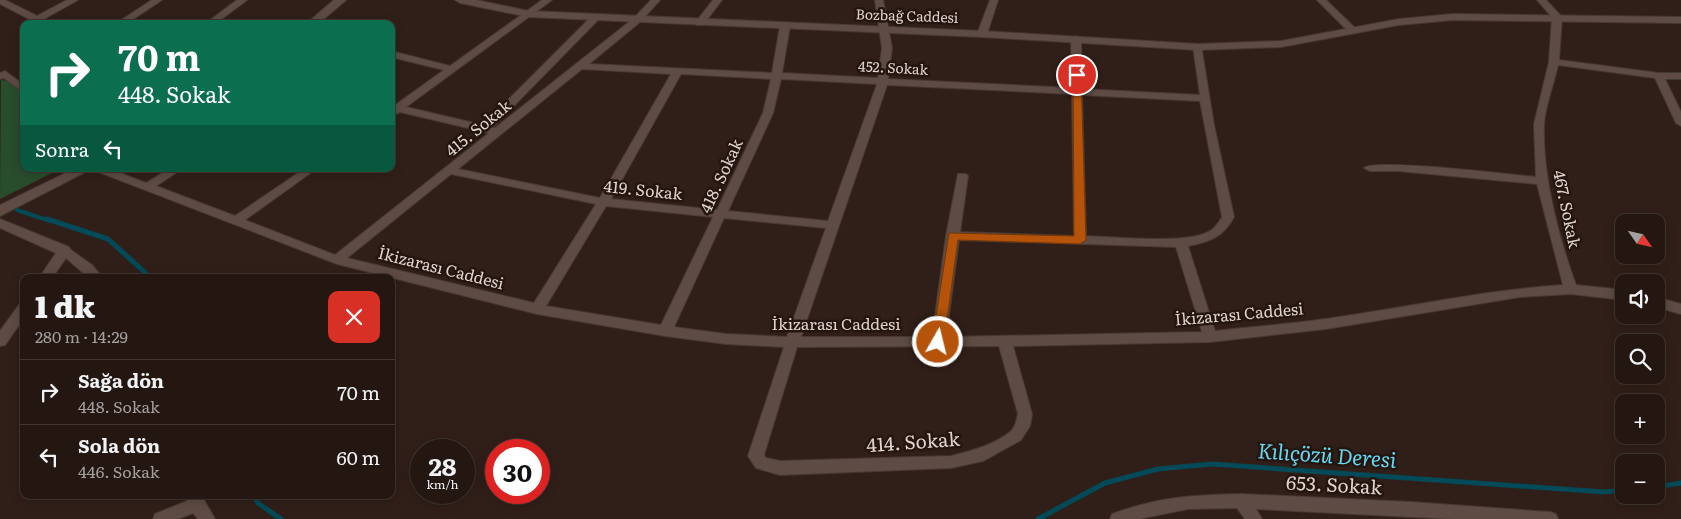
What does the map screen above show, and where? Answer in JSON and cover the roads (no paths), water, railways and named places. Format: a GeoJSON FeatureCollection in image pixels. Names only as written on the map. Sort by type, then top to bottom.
{"type":"FeatureCollection","features":[{"type":"Feature","properties":{"kind":"street"},"geometry":{"type":"LineString","coordinates":[[0,2],[38,19],[74,0]]}},
{"type":"Feature","properties":{"kind":"street"},"geometry":{"type":"LineString","coordinates":[[126,20],[158,0]]}},
{"type":"Feature","properties":{"kind":"street"},"geometry":{"type":"LineString","coordinates":[[215,20],[243,0]]}},
{"type":"Feature","properties":{"kind":"street"},"geometry":{"type":"LineString","coordinates":[[315,20],[341,0]]}},
{"type":"Feature","properties":{"kind":"street"},"geometry":{"type":"LineString","coordinates":[[325,20],[350,0]]}},
{"type":"Feature","properties":{"kind":"street","name":"Bozbağ Caddesi"},"geometry":{"type":"LineString","coordinates":[[460,0],[529,14],[982,34],[1198,47],[1268,45],[1399,22],[1454,17],[1681,20]]}},
{"type":"Feature","properties":{"kind":"street"},"geometry":{"type":"LineString","coordinates":[[395,111],[548,0]]}},
{"type":"Feature","properties":{"kind":"street","name":"415. Sokak"},"geometry":{"type":"LineString","coordinates":[[337,260],[637,20],[656,0]]}},
{"type":"Feature","properties":{"kind":"street"},"geometry":{"type":"LineString","coordinates":[[700,23],[718,0]]}},
{"type":"Feature","properties":{"kind":"street"},"geometry":{"type":"LineString","coordinates":[[792,342],[883,81],[886,48],[879,0]]}},
{"type":"Feature","properties":{"kind":"street"},"geometry":{"type":"LineString","coordinates":[[982,34],[994,0]]}},
{"type":"Feature","properties":{"kind":"street"},"geometry":{"type":"LineString","coordinates":[[1321,0],[1353,31]]}},
{"type":"Feature","properties":{"kind":"street"},"geometry":{"type":"LineString","coordinates":[[1540,0],[1557,17]]}},
{"type":"Feature","properties":{"kind":"street","name":"467. Sokak"},"geometry":{"type":"LineString","coordinates":[[1557,17],[1554,62],[1539,124],[1542,181],[1564,269],[1571,289]]}},
{"type":"Feature","properties":{"kind":"street"},"geometry":{"type":"LineString","coordinates":[[485,129],[595,18]]}},
{"type":"Feature","properties":{"kind":"street","name":"418. Sokak"},"geometry":{"type":"LineString","coordinates":[[665,331],[722,214],[768,113],[785,26]]}},
{"type":"Feature","properties":{"kind":"street"},"geometry":{"type":"LineString","coordinates":[[1076,39],[1080,240]]}},
{"type":"Feature","properties":{"kind":"street"},"geometry":{"type":"LineString","coordinates":[[952,236],[1181,243],[1213,235],[1223,228],[1228,217],[1205,98],[1198,47]]}},
{"type":"Feature","properties":{"kind":"street"},"geometry":{"type":"LineString","coordinates":[[395,55],[452,69]]}},
{"type":"Feature","properties":{"kind":"street"},"geometry":{"type":"LineString","coordinates":[[1554,62],[1659,76],[1681,76]]}},
{"type":"Feature","properties":{"kind":"street","name":"452. Sokak"},"geometry":{"type":"LineString","coordinates":[[580,66],[1077,93],[1205,98]]}},
{"type":"Feature","properties":{"kind":"street"},"geometry":{"type":"LineString","coordinates":[[537,309],[603,202],[678,70]]}},
{"type":"Feature","properties":{"kind":"street"},"geometry":{"type":"LineString","coordinates":[[2,73],[20,87]]}},
{"type":"Feature","properties":{"kind":"street"},"geometry":{"type":"LineString","coordinates":[[1659,76],[1681,123]]}},
{"type":"Feature","properties":{"kind":"street"},"geometry":{"type":"LineString","coordinates":[[395,111],[499,132]]}},
{"type":"Feature","properties":{"kind":"street"},"geometry":{"type":"LineString","coordinates":[[1370,168],[1398,168],[1542,181]]}},
{"type":"Feature","properties":{"kind":"street","name":"419. Sokak"},"geometry":{"type":"LineString","coordinates":[[451,170],[603,202],[833,224]]}},
{"type":"Feature","properties":{"kind":"street"},"geometry":{"type":"LineString","coordinates":[[0,203],[63,172]]}},
{"type":"Feature","properties":{"kind":"street"},"geometry":{"type":"LineString","coordinates":[[0,211],[78,172]]}},
{"type":"Feature","properties":{"kind":"street","name":"İkizarası Caddesi"},"geometry":{"type":"LineString","coordinates":[[108,172],[337,260],[394,274]]}},
{"type":"Feature","properties":{"kind":"street"},"geometry":{"type":"LineString","coordinates":[[147,187],[172,172]]}},
{"type":"Feature","properties":{"kind":"street"},"geometry":{"type":"LineString","coordinates":[[236,221],[308,172]]}},
{"type":"Feature","properties":{"kind":"street"},"geometry":{"type":"LineString","coordinates":[[938,342],[962,176]]}},
{"type":"Feature","properties":{"kind":"street"},"geometry":{"type":"LineString","coordinates":[[0,222],[65,250],[88,267],[94,274]]}},
{"type":"Feature","properties":{"kind":"street"},"geometry":{"type":"LineString","coordinates":[[1181,243],[1210,337]]}},
{"type":"Feature","properties":{"kind":"street"},"geometry":{"type":"LineString","coordinates":[[48,274],[65,250]]}},
{"type":"Feature","properties":{"kind":"street","name":"İkizarası Caddesi"},"geometry":{"type":"LineString","coordinates":[[395,274],[537,309],[665,331],[726,339],[792,342],[938,342],[1210,337],[1326,324],[1475,298],[1571,289],[1615,294]]}},
{"type":"Feature","properties":{"kind":"street"},"geometry":{"type":"LineString","coordinates":[[1665,305],[1681,309]]}},
{"type":"Feature","properties":{"kind":"street"},"geometry":{"type":"LineString","coordinates":[[1,340],[20,314]]}},
{"type":"Feature","properties":{"kind":"street","name":"414. Sokak"},"geometry":{"type":"LineString","coordinates":[[792,342],[756,456],[761,463],[780,468],[951,462],[978,456],[1016,436],[1023,426],[1025,414],[1005,341]]}},
{"type":"Feature","properties":{"kind":"street"},"geometry":{"type":"LineString","coordinates":[[161,519],[195,499],[207,519]]}},
{"type":"Feature","properties":{"kind":"street"},"geometry":{"type":"LineString","coordinates":[[1241,501],[1254,519]]}},
{"type":"Feature","properties":{"kind":"street","name":"653. Sokak"},"geometry":{"type":"LineString","coordinates":[[1118,519],[1146,510],[1188,502],[1241,501],[1411,508],[1550,519]]}},
{"type":"Feature","properties":{"kind":"waterway","name":"Kılıçözü Deresi"},"geometry":{"type":"LineString","coordinates":[[17,210],[50,221]]}},
{"type":"Feature","properties":{"kind":"waterway","name":"Kılıçözü Deresi"},"geometry":{"type":"LineString","coordinates":[[47,219],[108,239],[147,274]]}},
{"type":"Feature","properties":{"kind":"waterway","name":"Kılıçözü Deresi"},"geometry":{"type":"LineString","coordinates":[[1038,519],[1105,483],[1158,469],[1212,464],[1604,492],[1615,491]]}},
{"type":"Feature","properties":{"kind":"waterway","name":"Kılıçözü Deresi"},"geometry":{"type":"LineString","coordinates":[[1665,486],[1681,483]]}},
{"type":"Feature","properties":{"kind":"waterway","name":"Kılıçözü Deresi"},"geometry":{"type":"LineString","coordinates":[[256,499],[258,503],[281,519]]}}]}
